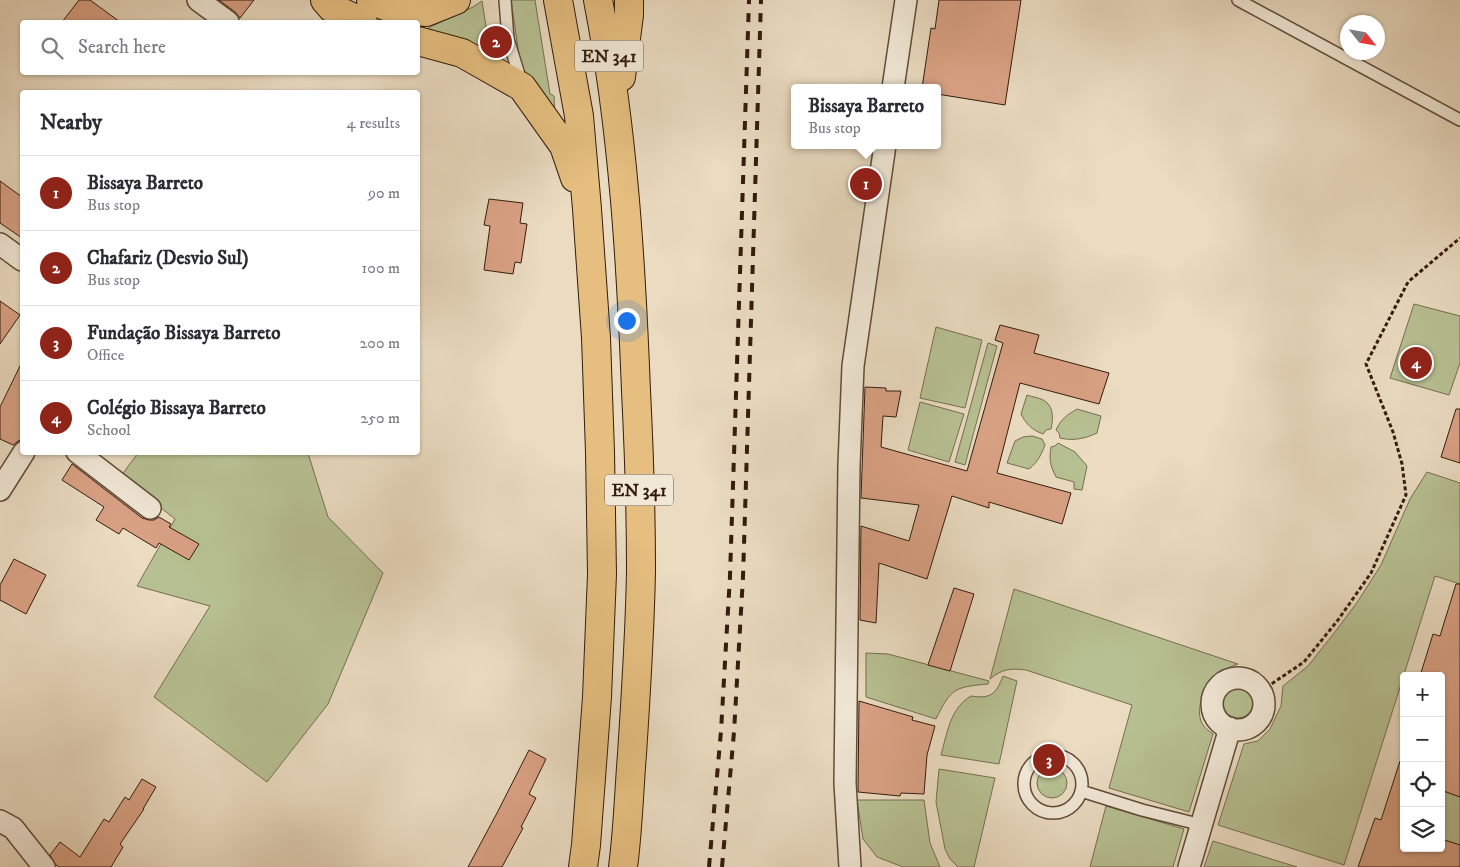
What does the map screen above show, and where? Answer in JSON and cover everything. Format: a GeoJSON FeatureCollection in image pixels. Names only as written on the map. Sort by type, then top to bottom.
{"type":"FeatureCollection","features":[{"type":"Feature","properties":{"kind":"highway"},"geometry":{"type":"LineString","coordinates":[[325,0],[332,8],[359,20]]}},
{"type":"Feature","properties":{"kind":"highway"},"geometry":{"type":"LineString","coordinates":[[371,0],[393,9],[426,12],[456,0]]}},
{"type":"Feature","properties":{"kind":"highway","name":"EN 341"},"geometry":{"type":"LineString","coordinates":[[558,0],[579,116],[596,338],[600,452],[602,574],[597,697],[583,867]]}},
{"type":"Feature","properties":{"kind":"highway","name":"EN 341"},"geometry":{"type":"LineString","coordinates":[[598,0],[616,114],[625,208],[634,323],[638,434],[641,570],[636,695],[623,867]]}},
{"type":"Feature","properties":{"kind":"highway"},"geometry":{"type":"LineString","coordinates":[[616,114],[629,15],[629,0]]}},
{"type":"Feature","properties":{"kind":"highway"},"geometry":{"type":"LineString","coordinates":[[420,42],[462,54],[522,87],[564,146],[587,209]]}},
{"type":"Feature","properties":{"kind":"street"},"geometry":{"type":"LineString","coordinates":[[198,0],[225,20]]}},
{"type":"Feature","properties":{"kind":"street"},"geometry":{"type":"LineString","coordinates":[[894,84],[906,0]]}},
{"type":"Feature","properties":{"kind":"street"},"geometry":{"type":"LineString","coordinates":[[850,867],[846,783],[849,465],[853,376],[884,149]]}},
{"type":"Feature","properties":{"kind":"street"},"geometry":{"type":"LineString","coordinates":[[0,244],[20,259]]}},
{"type":"Feature","properties":{"kind":"street"},"geometry":{"type":"LineString","coordinates":[[0,490],[22,455]]}},
{"type":"Feature","properties":{"kind":"street"},"geometry":{"type":"LineString","coordinates":[[82,455],[150,508]]}},
{"type":"Feature","properties":{"kind":"street"},"geometry":{"type":"LineString","coordinates":[[1240,678],[1255,684],[1261,691],[1264,700],[1263,708],[1255,724],[1239,730],[1222,725],[1217,719],[1212,703],[1218,688],[1224,682],[1240,678]]}},
{"type":"Feature","properties":{"kind":"street"},"geometry":{"type":"LineString","coordinates":[[1189,867],[1230,728]]}},
{"type":"Feature","properties":{"kind":"street"},"geometry":{"type":"LineString","coordinates":[[0,821],[13,828],[44,867]]}},
{"type":"Feature","properties":{"kind":"lane"},"geometry":{"type":"LineString","coordinates":[[505,0],[508,39],[522,87]]}},
{"type":"Feature","properties":{"kind":"lane"},"geometry":{"type":"LineString","coordinates":[[1238,0],[1460,120]]}},
{"type":"Feature","properties":{"kind":"lane"},"geometry":{"type":"LineString","coordinates":[[1048,755],[1064,757],[1071,761],[1080,774],[1082,782],[1081,791],[1073,805],[1066,810],[1050,812],[1042,810],[1029,800],[1024,785],[1025,777],[1033,763],[1040,758],[1048,755]]}},
{"type":"Feature","properties":{"kind":"lane"},"geometry":{"type":"LineString","coordinates":[[1081,791],[1142,810],[1202,825]]}},
{"type":"Feature","properties":{"kind":"path"},"geometry":{"type":"LineString","coordinates":[[1261,691],[1304,662],[1338,620],[1371,573],[1406,495],[1402,464],[1393,432],[1366,364],[1408,282],[1460,238]]}},
{"type":"Feature","properties":{"kind":"green space"},"geometry":{"type":"Polygon","coordinates":[[[511,0],[535,0],[550,94],[554,96],[555,114],[526,76],[520,62],[511,0]]]}},
{"type":"Feature","properties":{"kind":"green space"},"geometry":{"type":"Polygon","coordinates":[[[482,1],[490,52],[427,30],[428,28],[482,1]]]}},
{"type":"Feature","properties":{"kind":"green space"},"geometry":{"type":"Polygon","coordinates":[[[1414,304],[1460,316],[1460,363],[1449,395],[1390,378],[1414,304]]]}},
{"type":"Feature","properties":{"kind":"green space"},"geometry":{"type":"Polygon","coordinates":[[[936,327],[982,340],[965,408],[920,398],[936,327]]]}},
{"type":"Feature","properties":{"kind":"green space"},"geometry":{"type":"Polygon","coordinates":[[[988,343],[997,346],[965,465],[955,462],[988,343]]]}},
{"type":"Feature","properties":{"kind":"green space"},"geometry":{"type":"Polygon","coordinates":[[[1027,395],[1044,401],[1052,411],[1051,429],[1046,430],[1043,434],[1030,426],[1021,414],[1027,395]]]}},
{"type":"Feature","properties":{"kind":"green space"},"geometry":{"type":"Polygon","coordinates":[[[920,402],[964,414],[949,462],[908,450],[920,402]]]}},
{"type":"Feature","properties":{"kind":"green space"},"geometry":{"type":"Polygon","coordinates":[[[1077,409],[1101,416],[1097,433],[1078,439],[1060,438],[1056,430],[1058,426],[1070,413],[1077,409]]]}},
{"type":"Feature","properties":{"kind":"green space"},"geometry":{"type":"Polygon","coordinates":[[[1032,436],[1042,439],[1045,445],[1035,464],[1029,469],[1007,463],[1015,441],[1023,437],[1032,436]]]}},
{"type":"Feature","properties":{"kind":"green space"},"geometry":{"type":"Polygon","coordinates":[[[1058,443],[1075,452],[1087,466],[1082,490],[1074,489],[1074,482],[1056,477],[1051,466],[1050,455],[1051,447],[1058,443]]]}},
{"type":"Feature","properties":{"kind":"green space"},"geometry":{"type":"Polygon","coordinates":[[[137,455],[309,455],[328,517],[383,573],[328,704],[267,782],[154,697],[210,606],[137,586],[175,519],[121,476],[137,455]]]}},
{"type":"Feature","properties":{"kind":"green space"},"geometry":{"type":"Polygon","coordinates":[[[1427,472],[1460,483],[1460,584],[1435,576],[1405,672],[1400,672],[1400,687],[1344,865],[1218,825],[1244,744],[1258,741],[1270,729],[1281,706],[1283,686],[1308,666],[1358,601],[1381,565],[1410,499],[1427,472]]]}},
{"type":"Feature","properties":{"kind":"green space"},"geometry":{"type":"Polygon","coordinates":[[[1014,589],[1238,664],[1225,669],[1214,677],[1207,686],[1202,698],[1200,718],[1204,726],[1213,734],[1189,812],[1109,788],[1132,705],[1026,670],[1006,670],[990,679],[1014,589]]]}},
{"type":"Feature","properties":{"kind":"green space"},"geometry":{"type":"Polygon","coordinates":[[[866,653],[888,654],[989,681],[988,684],[968,686],[955,691],[950,695],[936,719],[866,697],[866,653]]]}},
{"type":"Feature","properties":{"kind":"green space"},"geometry":{"type":"Polygon","coordinates":[[[1003,676],[1017,681],[999,764],[941,755],[950,722],[958,707],[971,696],[983,697],[992,694],[1003,676]]]}},
{"type":"Feature","properties":{"kind":"green space"},"geometry":{"type":"Polygon","coordinates":[[[1238,688],[1249,692],[1253,703],[1249,714],[1238,718],[1227,714],[1223,703],[1227,692],[1238,688]]]}},
{"type":"Feature","properties":{"kind":"green space"},"geometry":{"type":"Polygon","coordinates":[[[1052,768],[1063,772],[1067,783],[1063,794],[1052,798],[1041,794],[1037,783],[1041,772],[1052,768]]]}},
{"type":"Feature","properties":{"kind":"green space"},"geometry":{"type":"Polygon","coordinates":[[[939,769],[995,778],[974,867],[958,867],[950,859],[945,849],[936,802],[939,769]]]}},
{"type":"Feature","properties":{"kind":"green space"},"geometry":{"type":"Polygon","coordinates":[[[1445,791],[1460,797],[1460,845],[1445,840],[1445,791]]]}},
{"type":"Feature","properties":{"kind":"green space"},"geometry":{"type":"Polygon","coordinates":[[[857,800],[924,800],[930,843],[940,867],[903,867],[877,857],[863,839],[857,800]]]}},
{"type":"Feature","properties":{"kind":"green space"},"geometry":{"type":"Polygon","coordinates":[[[1106,806],[1184,829],[1173,867],[1090,867],[1106,806]]]}},
{"type":"Feature","properties":{"kind":"green space"},"geometry":{"type":"Polygon","coordinates":[[[1213,841],[1297,867],[1204,867],[1213,841]]]}},
{"type":"Feature","properties":{"kind":"building"},"geometry":{"type":"Polygon","coordinates":[[[79,0],[90,0],[117,20],[64,20],[79,0]]]}},
{"type":"Feature","properties":{"kind":"building"},"geometry":{"type":"Polygon","coordinates":[[[219,0],[254,0],[240,18],[219,0]]]}},
{"type":"Feature","properties":{"kind":"building"},"geometry":{"type":"Polygon","coordinates":[[[939,0],[1021,0],[1005,105],[941,95],[941,84],[923,84],[931,28],[935,29],[939,0]]]}},
{"type":"Feature","properties":{"kind":"building"},"geometry":{"type":"Polygon","coordinates":[[[0,181],[20,196],[20,237],[0,223],[0,181]]]}},
{"type":"Feature","properties":{"kind":"building"},"geometry":{"type":"Polygon","coordinates":[[[489,199],[523,203],[520,223],[527,224],[521,263],[515,262],[513,274],[484,270],[490,226],[484,225],[489,199]]]}},
{"type":"Feature","properties":{"kind":"building"},"geometry":{"type":"Polygon","coordinates":[[[0,301],[20,315],[0,344],[0,301]]]}},
{"type":"Feature","properties":{"kind":"building"},"geometry":{"type":"Polygon","coordinates":[[[1000,325],[1039,335],[1034,353],[1109,373],[1099,404],[1020,383],[997,473],[1071,493],[1062,524],[989,502],[989,508],[952,496],[927,579],[879,563],[876,623],[860,620],[861,526],[909,541],[919,505],[861,498],[865,387],[886,388],[886,391],[901,391],[896,417],[883,416],[881,447],[967,471],[1003,343],[995,340],[1000,325]]]}},
{"type":"Feature","properties":{"kind":"building"},"geometry":{"type":"Polygon","coordinates":[[[20,366],[20,440],[13,445],[0,439],[0,407],[20,366]]]}},
{"type":"Feature","properties":{"kind":"building"},"geometry":{"type":"Polygon","coordinates":[[[1456,409],[1460,409],[1460,463],[1441,457],[1456,409]]]}},
{"type":"Feature","properties":{"kind":"building"},"geometry":{"type":"Polygon","coordinates":[[[72,464],[142,518],[154,520],[159,517],[171,524],[169,527],[199,544],[189,560],[159,543],[156,548],[123,528],[119,534],[96,520],[104,507],[62,480],[72,464]]]}},
{"type":"Feature","properties":{"kind":"building"},"geometry":{"type":"Polygon","coordinates":[[[14,559],[46,575],[26,614],[0,600],[0,585],[14,559]]]}},
{"type":"Feature","properties":{"kind":"building"},"geometry":{"type":"Polygon","coordinates":[[[1456,584],[1460,584],[1460,797],[1445,791],[1445,672],[1421,672],[1433,634],[1440,636],[1456,584]]]}},
{"type":"Feature","properties":{"kind":"building"},"geometry":{"type":"Polygon","coordinates":[[[954,588],[974,594],[950,671],[928,665],[954,588]]]}},
{"type":"Feature","properties":{"kind":"building"},"geometry":{"type":"Polygon","coordinates":[[[859,701],[913,717],[912,720],[935,726],[927,755],[924,794],[901,793],[900,796],[858,792],[859,701]]]}},
{"type":"Feature","properties":{"kind":"building"},"geometry":{"type":"Polygon","coordinates":[[[529,750],[546,759],[529,794],[536,798],[521,827],[523,828],[502,867],[468,867],[497,813],[529,750]]]}},
{"type":"Feature","properties":{"kind":"building"},"geometry":{"type":"Polygon","coordinates":[[[1400,761],[1400,852],[1445,852],[1445,840],[1460,845],[1460,867],[1358,867],[1375,818],[1381,820],[1400,761]]]}},
{"type":"Feature","properties":{"kind":"building"},"geometry":{"type":"Polygon","coordinates":[[[142,779],[156,787],[144,809],[120,844],[123,847],[111,867],[59,867],[56,865],[50,855],[60,842],[80,857],[104,819],[109,822],[125,797],[129,800],[142,779]]]}},
{"type":"Feature","properties":{"kind":"railway"},"geometry":{"type":"LineString","coordinates":[[709,867],[721,731],[730,576],[749,0]]}},
{"type":"Feature","properties":{"kind":"railway"},"geometry":{"type":"LineString","coordinates":[[722,867],[734,732],[743,577],[761,0]]}},
{"type":"Feature","properties":{"kind":"place","name":"Chafariz (Desvio Sul)"},"geometry":{"type":"Point","coordinates":[496,42]}},
{"type":"Feature","properties":{"kind":"place","name":"Bissaya Barreto"},"geometry":{"type":"Point","coordinates":[866,184]}},
{"type":"Feature","properties":{"kind":"place","name":"Colégio Bissaya Barreto"},"geometry":{"type":"Point","coordinates":[1416,363]}},
{"type":"Feature","properties":{"kind":"place","name":"Fundação Bissaya Barreto"},"geometry":{"type":"Point","coordinates":[1049,760]}}]}
